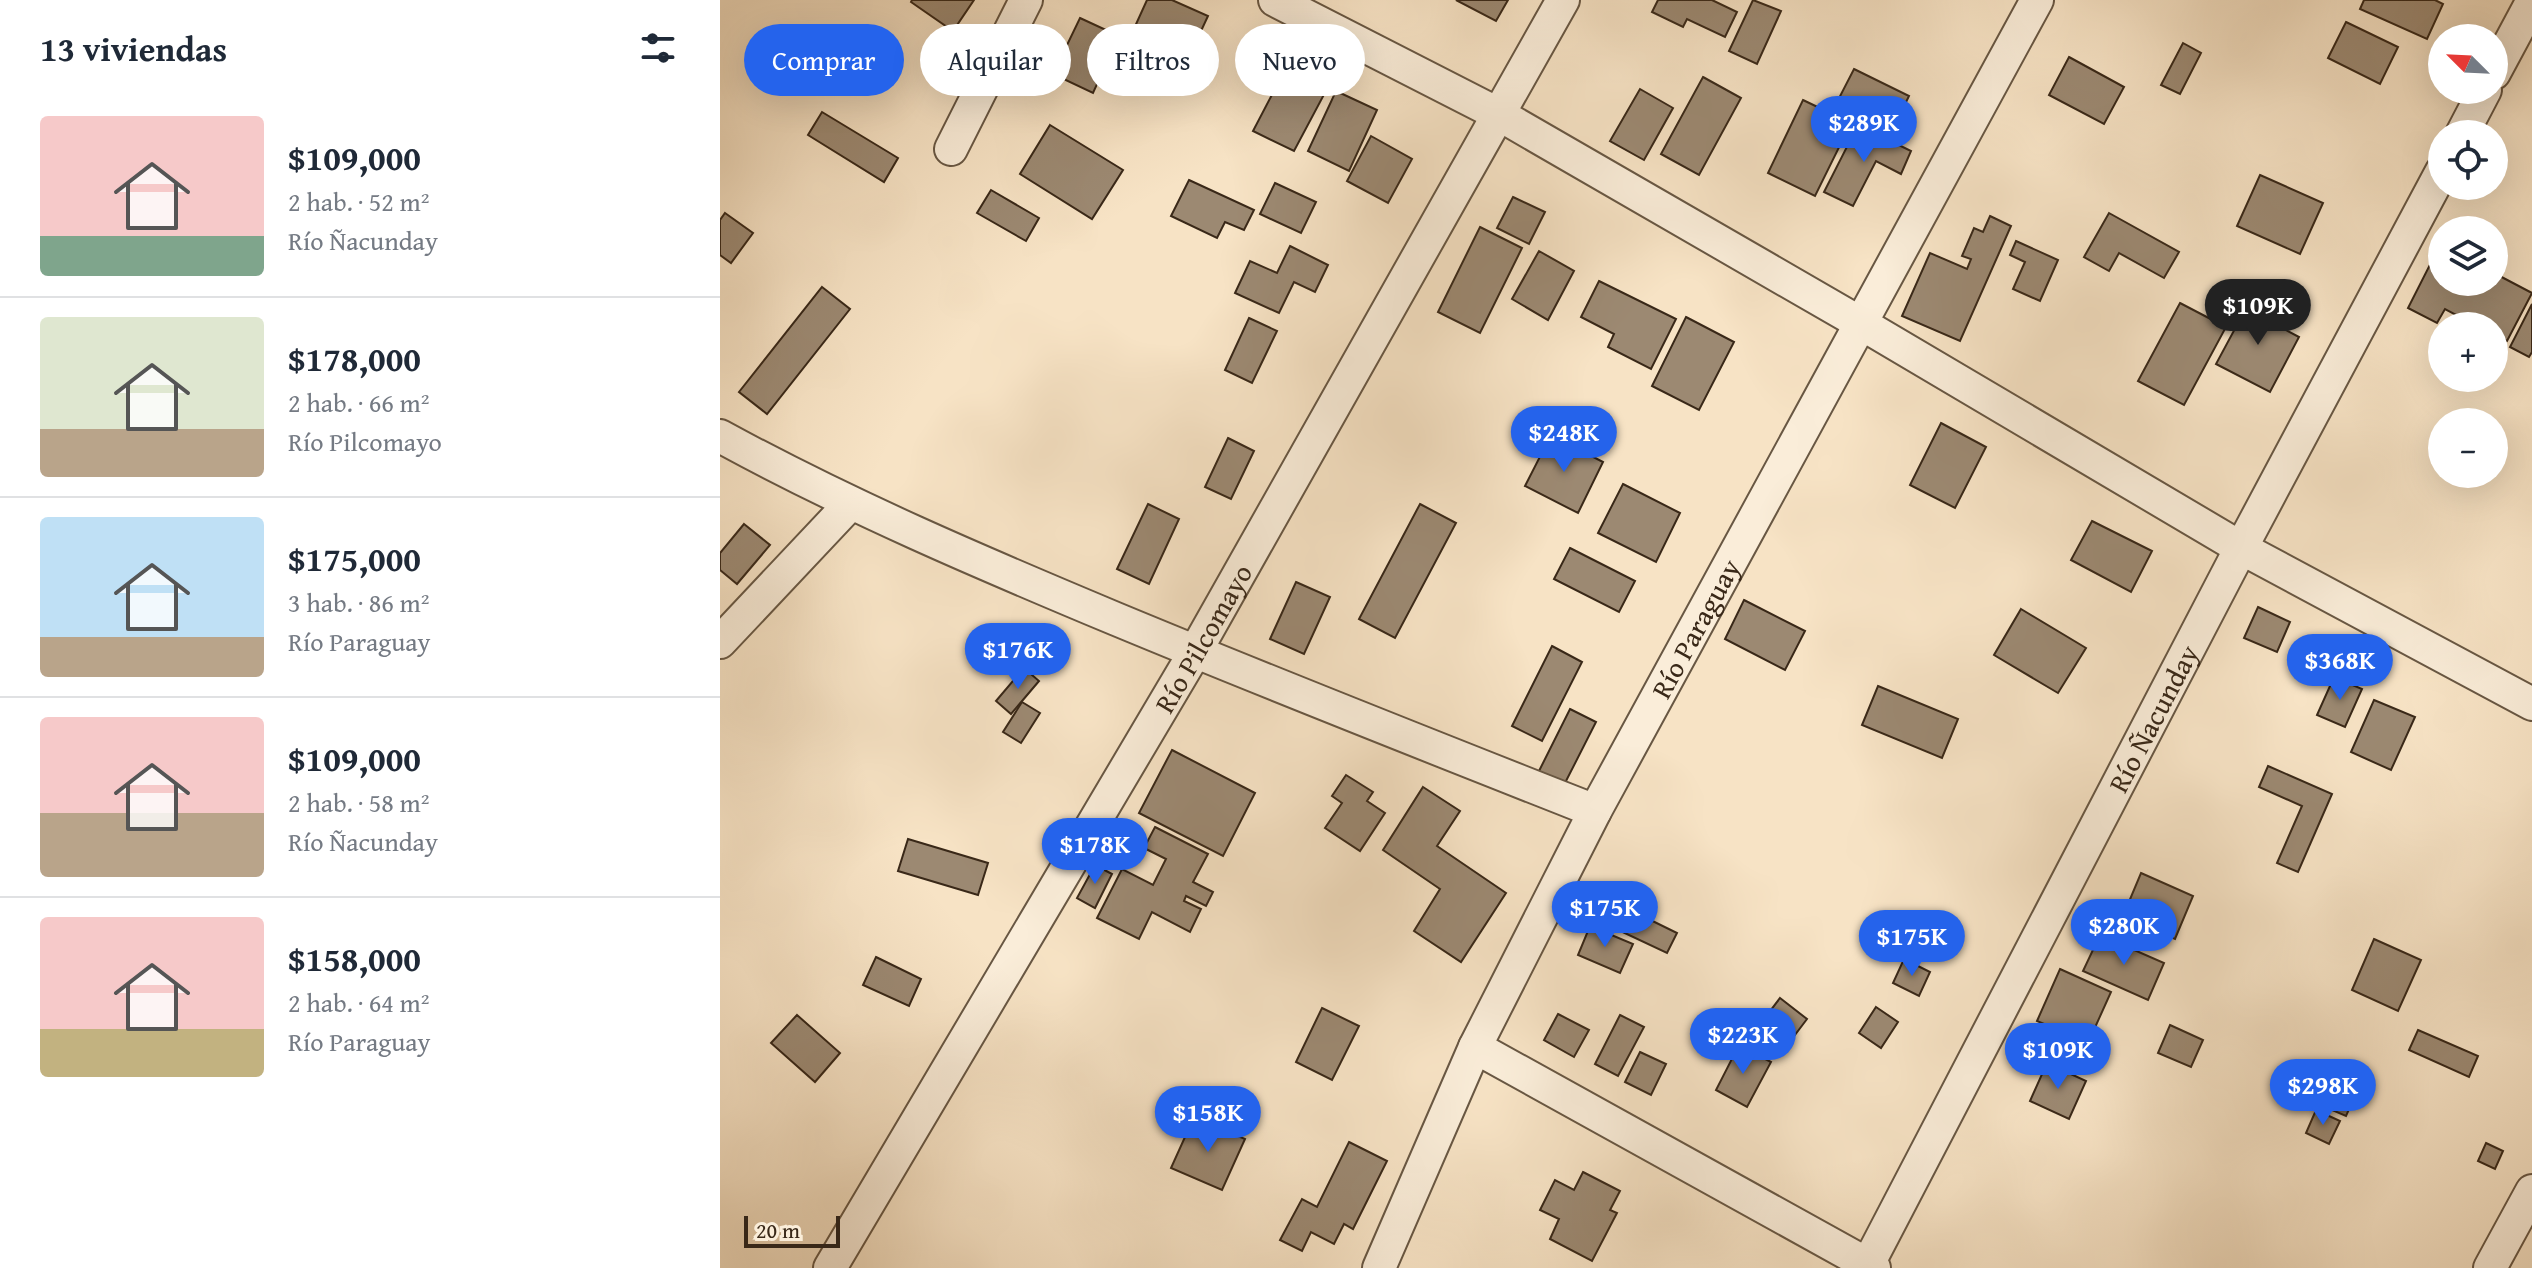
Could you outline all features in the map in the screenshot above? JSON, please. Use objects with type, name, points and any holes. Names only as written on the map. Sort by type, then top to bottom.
[{"type":"street","points":[[951,149],[1026,0]]},
{"type":"street","points":[[1275,0],[1500,115],[2241,548],[2532,704]]},
{"type":"street","name":"Río Pilcomayo","points":[[830,1268],[1195,652],[1563,0]]},
{"type":"street","name":"Río Paraguay","points":[[1379,1268],[1475,1047],[1595,811],[2037,0]]},
{"type":"street","points":[[2508,47],[2532,2]]},
{"type":"street","name":"Río Ñacunday","points":[[1869,1267],[2241,548],[2428,197]]},
{"type":"street","points":[[720,436],[850,504],[1002,571],[1195,652],[1595,811]]},
{"type":"street","points":[[720,642],[850,504]]},
{"type":"street","points":[[1475,1047],[1869,1267]]},
{"type":"street","points":[[2490,1268],[2532,1191]]},
{"type":"building","points":[[974,0],[958,24],[943,24],[911,2]]},
{"type":"building","points":[[1147,0],[1172,0],[1208,16],[1204,24],[1136,24]]},
{"type":"building","points":[[1456,0],[1508,0],[1496,21]]},
{"type":"building","points":[[1658,0],[1712,0],[1737,12],[1725,37],[1687,19],[1683,27],[1652,12]]},
{"type":"building","points":[[1753,0],[1781,11],[1757,64],[1729,51]]},
{"type":"building","points":[[2364,0],[2435,0],[2443,4],[2434,24],[2428,24],[2427,39],[2360,9]]},
{"type":"building","points":[[1080,18],[1093,24],[1087,24],[1087,90],[1071,83],[1071,37]]},
{"type":"building","points":[[2346,22],[2398,47],[2380,84],[2328,58]]},
{"type":"building","points":[[2183,43],[2201,53],[2180,94],[2161,85]]},
{"type":"building","points":[[2069,57],[2124,87],[2104,124],[2049,95]]},
{"type":"building","points":[[1854,69],[1909,96],[1892,131],[1836,104]]},
{"type":"building","points":[[1703,77],[1741,98],[1699,175],[1661,154]]},
{"type":"building","points":[[1640,89],[1673,108],[1644,160],[1610,141]]},
{"type":"building","points":[[1271,96],[1323,96],[1294,151],[1253,131]]},
{"type":"building","points":[[1334,96],[1347,96],[1377,110],[1349,171],[1308,151]]},
{"type":"building","points":[[1803,100],[1851,123],[1815,196],[1768,173]]},
{"type":"building","points":[[822,112],[898,158],[884,182],[808,135]]},
{"type":"building","points":[[1050,125],[1123,170],[1092,219],[1020,174]]},
{"type":"building","points":[[1858,125],[1911,151],[1901,174],[1876,161],[1853,206],[1824,192]]},
{"type":"building","points":[[1371,136],[1412,159],[1388,203],[1347,181]]},
{"type":"building","points":[[2260,175],[2323,203],[2300,254],[2237,226]]},
{"type":"building","points":[[1189,180],[1254,210],[1244,230],[1225,222],[1217,238],[1171,216]]},
{"type":"building","points":[[1275,183],[1316,202],[1301,233],[1260,214]]},
{"type":"building","points":[[991,190],[1039,218],[1026,241],[977,213]]},
{"type":"building","points":[[1513,197],[1545,212],[1529,244],[1497,228]]},
{"type":"building","points":[[725,213],[753,233],[731,263],[720,255],[720,220]]},
{"type":"building","points":[[2109,213],[2179,252],[2164,278],[2119,253],[2109,271],[2084,257]]},
{"type":"building","points":[[1990,216],[2011,226],[1960,341],[1902,316],[1930,253],[1967,269],[1971,259],[1962,256],[1974,228],[1983,232]]},
{"type":"building","points":[[1480,227],[1522,248],[1480,333],[1438,312]]},
{"type":"building","points":[[2016,241],[2058,260],[2040,301],[2013,289],[2025,262],[2010,255]]},
{"type":"building","points":[[1290,246],[1328,265],[1315,292],[1294,282],[1279,313],[1235,293],[1250,261],[1277,273]]},
{"type":"building","points":[[1539,251],[1574,271],[1548,320],[1512,299]]},
{"type":"building","points":[[2428,269],[2428,296],[2508,296],[2508,280],[2532,293],[2508,339],[2508,312],[2451,312],[2445,309],[2443,312],[2428,312],[2428,318],[2408,308]]},
{"type":"building","points":[[1599,281],[1676,319],[1651,369],[1608,347],[1614,334],[1581,317]]},
{"type":"building","points":[[822,287],[850,309],[767,414],[739,392]]},
{"type":"building","points":[[2252,297],[2275,309],[2269,321],[2299,337],[2270,392],[2216,364]]},
{"type":"building","points":[[2180,303],[2226,327],[2184,405],[2138,381]]},
{"type":"building","points":[[2532,304],[2532,352],[2529,357],[2510,347]]},
{"type":"building","points":[[1686,317],[1734,342],[1699,410],[1652,386]]},
{"type":"building","points":[[1249,318],[1277,331],[1252,383],[1225,370]]},
{"type":"building","points":[[1941,423],[1986,447],[1955,508],[1910,485]]},
{"type":"building","points":[[1551,435],[1603,462],[1578,513],[1525,486]]},
{"type":"building","points":[[1228,438],[1254,451],[1231,499],[1205,487]]},
{"type":"building","points":[[1623,484],[1680,513],[1656,562],[1598,533]]},
{"type":"building","points":[[1148,504],[1179,519],[1149,584],[1117,569]]},
{"type":"building","points":[[1420,504],[1456,523],[1395,638],[1359,619]]},
{"type":"building","points":[[2092,521],[2152,551],[2131,592],[2071,560]]},
{"type":"building","points":[[744,524],[770,545],[737,584],[720,570],[720,553]]},
{"type":"building","points":[[1570,548],[1635,581],[1619,612],[1554,579]]},
{"type":"building","points":[[1296,582],[1330,597],[1304,654],[1270,639]]},
{"type":"building","points":[[1744,600],[1805,631],[1785,670],[1725,639]]},
{"type":"building","points":[[2258,607],[2290,622],[2277,652],[2244,638]]},
{"type":"building","points":[[2021,609],[2086,648],[2058,693],[1994,655]]},
{"type":"building","points":[[1552,646],[1582,662],[1542,741],[1512,726]]},
{"type":"building","points":[[1024,668],[1039,681],[1011,714],[996,701]]},
{"type":"building","points":[[2334,677],[2362,689],[2345,727],[2317,715]]},
{"type":"building","points":[[1878,686],[1958,719],[1942,758],[1862,725]]},
{"type":"building","points":[[2374,700],[2415,717],[2391,770],[2351,752]]},
{"type":"building","points":[[1022,702],[1040,713],[1021,743],[1003,732]]},
{"type":"building","points":[[1570,709],[1596,722],[1564,785],[1538,773]]},
{"type":"building","points":[[1172,750],[1255,793],[1223,856],[1139,813]]},
{"type":"building","points":[[2268,766],[2332,794],[2298,872],[2277,863],[2302,806],[2259,787]]},
{"type":"building","points":[[1346,775],[1373,792],[1367,801],[1385,813],[1360,851],[1325,828],[1342,803],[1332,796]]},
{"type":"building","points":[[1423,787],[1460,811],[1437,846],[1506,893],[1461,962],[1414,931],[1440,889],[1383,850]]},
{"type":"building","points":[[1155,827],[1208,854],[1193,882],[1213,892],[1206,906],[1186,896],[1184,901],[1201,909],[1190,932],[1152,912],[1139,939],[1097,918],[1122,869],[1153,885],[1166,859],[1144,848]]},
{"type":"building","points":[[908,839],[988,863],[978,895],[898,871]]},
{"type":"building","points":[[1095,865],[1112,874],[1095,908],[1077,898]]},
{"type":"building","points":[[2141,873],[2193,896],[2175,939],[2123,916]]},
{"type":"building","points":[[1624,907],[1677,933],[1667,953],[1614,928]]},
{"type":"building","points":[[1590,926],[1633,944],[1620,973],[1578,955]]},
{"type":"building","points":[[2100,935],[2164,963],[2148,1000],[2083,971]]},
{"type":"building","points":[[2374,939],[2421,960],[2398,1011],[2352,990]]},
{"type":"building","points":[[876,957],[921,979],[909,1006],[863,985]]},
{"type":"building","points":[[1904,959],[1930,972],[1919,996],[1893,983]]},
{"type":"building","points":[[2060,969],[2111,992],[2088,1043],[2037,1021]]},
{"type":"building","points":[[1780,998],[1807,1019],[1785,1048],[1758,1027]]},
{"type":"building","points":[[1876,1007],[1898,1022],[1881,1048],[1859,1033]]},
{"type":"building","points":[[1322,1008],[1359,1026],[1332,1080],[1296,1062]]},
{"type":"building","points":[[1558,1014],[1589,1030],[1574,1057],[1544,1040]]},
{"type":"building","points":[[797,1015],[840,1053],[815,1082],[771,1043]]},
{"type":"building","points":[[1620,1015],[1644,1027],[1618,1076],[1595,1064]]},
{"type":"building","points":[[2170,1025],[2203,1040],[2191,1067],[2158,1053]]},
{"type":"building","points":[[2418,1030],[2478,1056],[2469,1077],[2409,1050]]},
{"type":"building","points":[[1739,1045],[1771,1062],[1747,1107],[1716,1090]]},
{"type":"building","points":[[1640,1052],[1666,1064],[1651,1095],[1625,1082]]},
{"type":"building","points":[[2047,1063],[2086,1081],[2069,1119],[2030,1101]]},
{"type":"building","points":[[2324,1071],[2359,1087],[2346,1116],[2311,1101]]},
{"type":"building","points":[[2316,1110],[2340,1121],[2329,1144],[2306,1133]]},
{"type":"building","points":[[1194,1117],[1245,1139],[1222,1190],[1171,1168]]},
{"type":"building","points":[[1349,1142],[1387,1161],[1353,1229],[1344,1224],[1334,1244],[1311,1232],[1302,1251],[1280,1240],[1302,1199],[1317,1207]]},
{"type":"building","points":[[2486,1143],[2503,1151],[2495,1169],[2478,1161]]},
{"type":"building","points":[[1583,1172],[1620,1191],[1610,1210],[1617,1213],[1592,1261],[1550,1239],[1559,1219],[1540,1210],[1555,1180],[1574,1190]]}]
